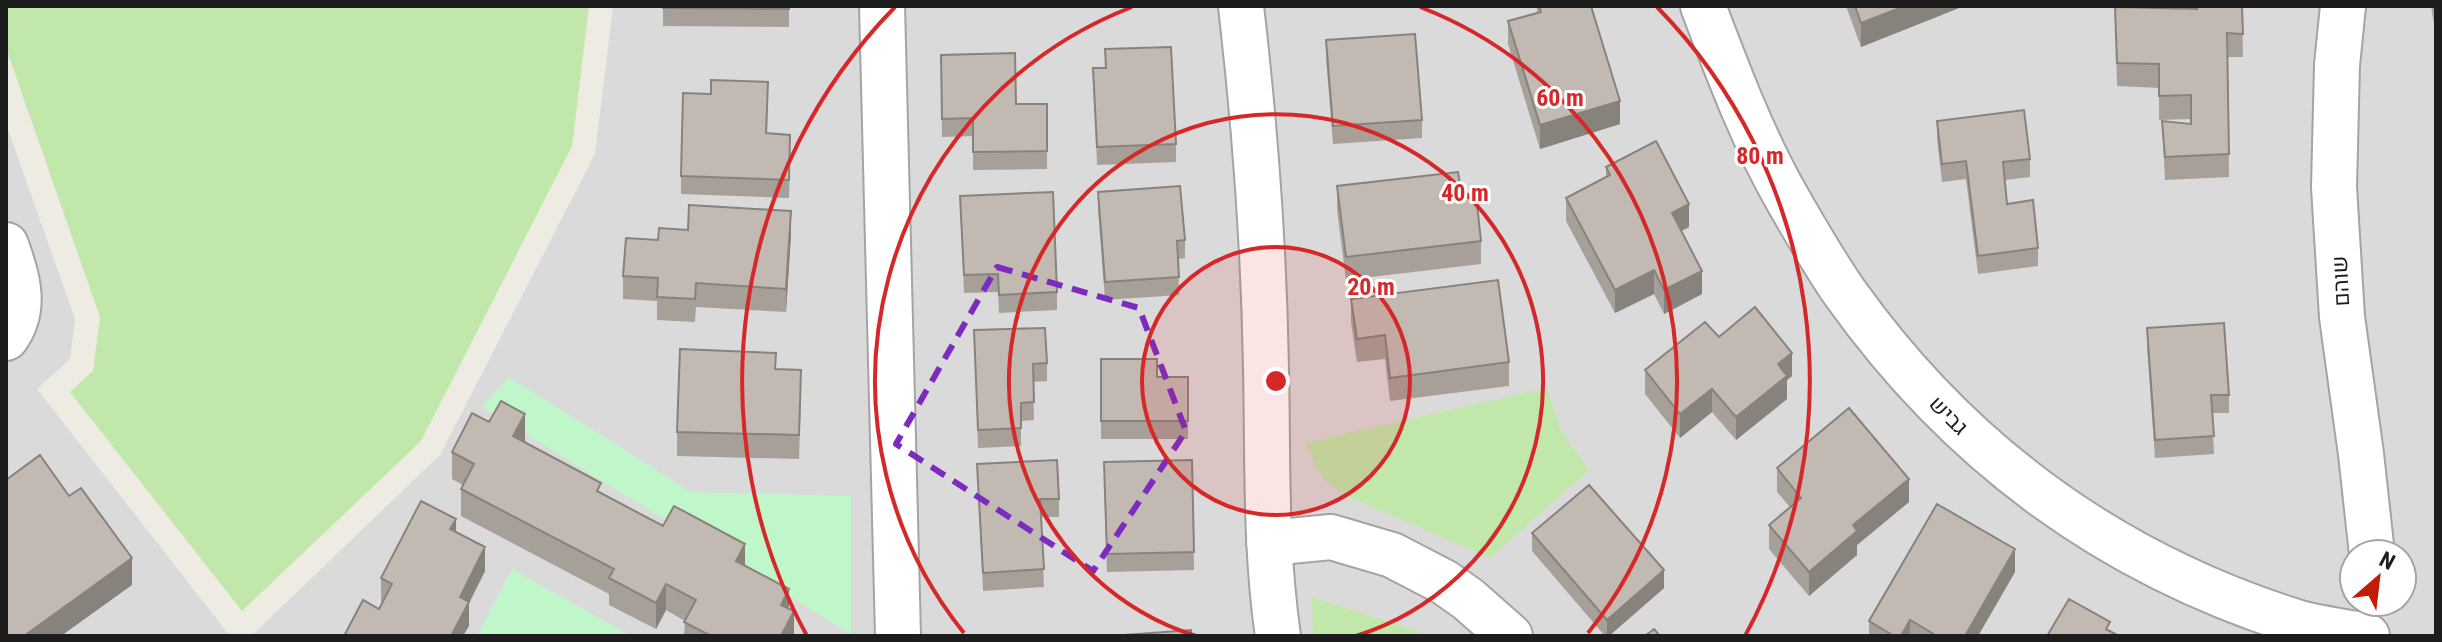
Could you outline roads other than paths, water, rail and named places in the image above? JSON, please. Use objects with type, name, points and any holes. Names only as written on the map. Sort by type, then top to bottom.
[{"type":"street","points":[[882,6],[898,636]]},
{"type":"street","points":[[1241,6],[1255,144],[1262,259],[1269,543],[1278,636]]},
{"type":"street","name":"גביש","points":[[1703,6],[1735,90],[1786,197],[1844,292],[1909,374],[1978,444],[2053,504],[2131,553],[2213,593],[2299,623],[2367,636]]},
{"type":"street","name":"שוהם","points":[[2343,6],[2337,65],[2334,187],[2342,317],[2370,538]]},
{"type":"street","points":[[6,245],[17,278],[20,304],[6,338]]},
{"type":"street","points":[[1269,543],[1331,537],[1392,555],[1444,582],[1510,636]]}]
